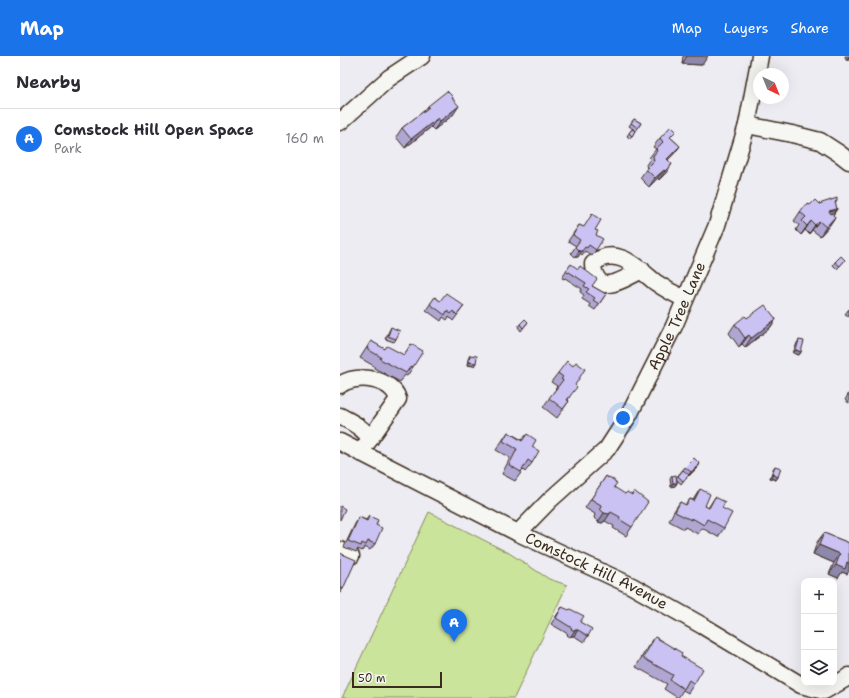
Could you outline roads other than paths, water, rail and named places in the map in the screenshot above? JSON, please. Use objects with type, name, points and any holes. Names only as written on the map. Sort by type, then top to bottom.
[{"type":"street","points":[[340,122],[389,78],[422,56]]},
{"type":"street","name":"Apple Tree Lane","points":[[518,533],[550,500],[607,449],[629,415],[674,326],[717,225],[747,125],[760,56]]},
{"type":"street","points":[[747,125],[820,141],[849,161]]},
{"type":"street","points":[[642,270],[670,293],[685,299]]},
{"type":"street","points":[[340,385],[358,379],[374,379],[388,386],[396,394],[398,399],[360,453]]},
{"type":"street","points":[[340,416],[360,428],[370,439]]},
{"type":"street","name":"Comstock Hill Avenue","points":[[340,442],[518,533],[632,586],[703,626],[801,686],[824,694],[849,676]]},
{"type":"place","name":"Comstock Hill Open Space","points":[[454,642]]}]
